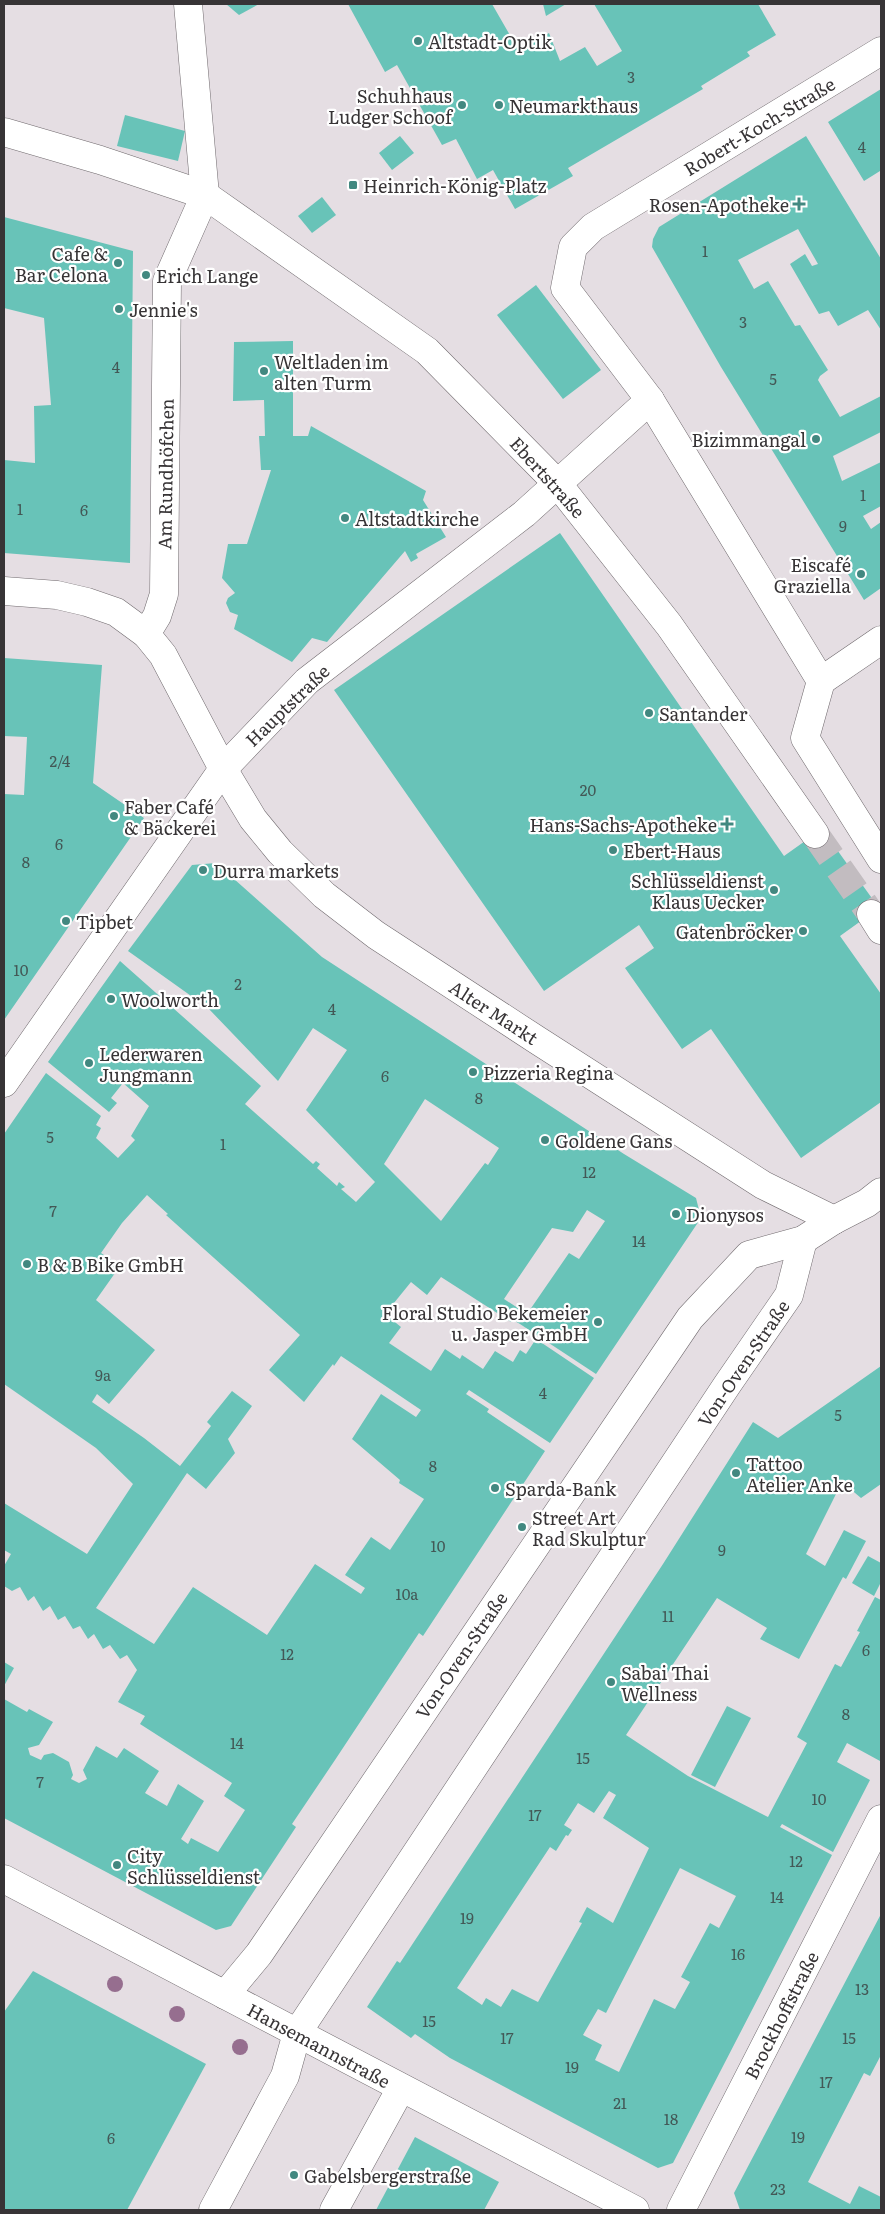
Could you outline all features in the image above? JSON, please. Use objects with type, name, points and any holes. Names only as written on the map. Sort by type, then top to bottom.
[{"type":"street","points":[[188,4],[205,194]]},
{"type":"street","name":"Robert-Koch-Straße","points":[[650,400],[565,288],[572,246],[593,227],[881,51]]},
{"type":"street","name":"Ebertstraße","points":[[4,132],[100,160],[205,194],[427,351],[558,483],[669,625],[815,834]]},
{"type":"street","name":"Am Rundhöfchen","points":[[146,634],[157,616],[164,594],[167,281],[205,194]]},
{"type":"street","points":[[650,400],[821,681]]},
{"type":"street","name":"Hauptstraße","points":[[4,1083],[223,769],[307,681],[524,514],[650,400]]},
{"type":"street","name":"Alter Markt","points":[[4,591],[57,595],[87,602],[116,612],[146,634],[163,655],[223,769],[253,819],[280,852],[324,895],[376,934],[536,1040],[763,1185],[834,1220]]},
{"type":"street","points":[[881,640],[821,681],[804,738],[881,859]]},
{"type":"street","points":[[804,1240],[834,1220],[867,1203],[881,1192]]},
{"type":"street","name":"Von-Oven-Straße","points":[[226,1996],[264,1946],[690,1318],[750,1256],[804,1240]]},
{"type":"street","name":"Von-Oven-Straße","points":[[298,2033],[727,1385],[789,1295],[804,1240]]},
{"type":"street","name":"Brockhoffstraße","points":[[681,2210],[881,1819]]},
{"type":"street","name":"Hansemannstraße","points":[[4,1879],[635,2210]]},
{"type":"street","points":[[213,2210],[285,2076],[298,2033]]},
{"type":"street","points":[[334,2210],[401,2088]]},
{"type":"building","points":[[226,4],[259,4],[239,15]]},
{"type":"building","name":"Neumarkthaus","points":[[348,4],[492,4],[519,51],[549,33],[560,61],[585,47],[597,66],[622,51],[594,4],[758,4],[776,35],[747,52],[750,56],[701,86],[703,89],[568,168],[573,176],[515,209],[493,170],[477,179],[456,139],[442,145],[397,65],[385,72]]},
{"type":"building","points":[[543,4],[566,4],[546,16]]},
{"type":"building","points":[[881,89],[881,173],[880,171],[864,181],[828,122]]},
{"type":"building","points":[[125,115],[185,131],[178,161],[117,146]]},
{"type":"building","points":[[400,136],[414,153],[392,170],[379,153]]},
{"type":"building","points":[[806,136],[881,259],[881,330],[868,310],[838,326],[829,311],[819,314],[790,264],[805,254],[812,266],[818,264],[798,229],[738,260],[754,289],[768,281],[795,326],[800,325],[828,370],[818,380],[840,417],[881,396],[881,432],[833,456],[842,481],[881,462],[881,506],[863,516],[871,529],[881,522],[881,588],[864,600],[721,367],[652,247],[653,239],[659,227]]},
{"type":"building","points":[[322,197],[336,215],[312,233],[298,216]]},
{"type":"building","points":[[4,217],[133,251],[130,563],[4,553],[4,460],[35,463],[34,406],[51,405],[44,318],[4,308]]},
{"type":"building","points":[[536,285],[601,370],[563,399],[497,315]]},
{"type":"building","name":"Altstadtkirche","points":[[293,341],[293,436],[308,436],[311,426],[426,491],[423,500],[446,537],[416,554],[418,558],[411,562],[405,551],[327,642],[312,638],[292,662],[234,629],[238,615],[230,612],[226,603],[228,598],[235,593],[222,578],[228,544],[247,544],[271,470],[261,470],[259,436],[265,436],[264,400],[233,401],[234,342]]},
{"type":"building","name":"Ebert-Haus","points":[[560,533],[784,856],[822,829],[879,908],[840,936],[881,994],[881,1102],[801,1158],[711,1029],[682,1049],[625,968],[654,948],[639,925],[544,991],[334,690]]},
{"type":"building","points":[[4,658],[102,665],[93,783],[144,818],[4,1020],[4,794],[24,795],[27,737],[4,736]]},
{"type":"building","points":[[216,863],[322,957],[624,1154],[696,1198],[701,1218],[596,1374],[520,1324],[513,1320],[511,1322],[441,1277],[427,1295],[411,1282],[385,1314],[401,1327],[389,1343],[431,1371],[445,1349],[460,1359],[462,1355],[483,1369],[495,1351],[513,1362],[520,1350],[526,1354],[536,1339],[594,1378],[550,1443],[469,1390],[466,1394],[489,1409],[487,1412],[545,1451],[423,1636],[419,1633],[292,1824],[296,1827],[231,1926],[216,1930],[4,1818],[4,1699],[27,1712],[29,1709],[53,1722],[39,1745],[28,1748],[30,1755],[41,1760],[44,1755],[53,1753],[69,1762],[73,1775],[71,1779],[79,1783],[87,1779],[83,1770],[96,1746],[117,1758],[124,1748],[159,1771],[145,1793],[167,1806],[178,1784],[204,1801],[181,1839],[188,1844],[191,1838],[218,1852],[245,1810],[224,1796],[232,1783],[140,1724],[145,1716],[118,1702],[137,1670],[127,1655],[120,1659],[110,1645],[103,1649],[94,1634],[88,1639],[80,1626],[73,1629],[65,1616],[58,1620],[50,1606],[43,1611],[34,1596],[28,1601],[20,1587],[12,1591],[4,1586],[4,1566],[11,1554],[4,1550],[4,1503],[87,1554],[133,1484],[96,1448],[4,1384],[4,1134],[46,1073],[101,1116],[96,1125],[101,1128],[96,1138],[118,1158],[135,1140],[131,1136],[149,1106],[123,1083],[111,1098],[117,1103],[109,1112],[48,1062],[120,961],[261,1086],[245,1104],[313,1164],[316,1161],[320,1164],[317,1168],[337,1186],[339,1182],[345,1187],[341,1189],[356,1202],[375,1182],[306,1110],[347,1050],[313,1028],[278,1081],[208,1008],[128,951],[192,865]],"holes":[[[425,1099],[499,1148],[488,1165],[485,1163],[441,1221],[384,1164]],[[147,1195],[168,1214],[166,1215],[300,1335],[269,1370],[304,1402],[341,1356],[421,1410],[416,1417],[381,1394],[352,1439],[400,1480],[399,1483],[424,1499],[390,1550],[371,1537],[345,1575],[365,1588],[361,1594],[315,1564],[267,1635],[193,1587],[154,1644],[96,1608],[187,1473],[206,1489],[235,1453],[228,1439],[252,1406],[232,1391],[207,1422],[211,1426],[180,1466],[92,1402],[97,1394],[109,1404],[155,1350],[96,1300],[120,1266],[101,1253],[122,1223]],[[587,1210],[605,1221],[579,1259],[569,1253],[527,1314],[504,1299],[552,1228],[573,1232]]]},
{"type":"building","points":[[881,1366],[881,1484],[861,1498],[842,1482],[806,1554],[825,1566],[844,1530],[866,1541],[846,1579],[843,1577],[799,1659],[760,1639],[767,1628],[717,1598],[626,1735],[688,1776],[768,1817],[807,1743],[797,1737],[835,1664],[841,1667],[860,1632],[857,1631],[875,1597],[881,1600],[881,1759],[880,1761],[847,1743],[837,1762],[870,1780],[833,1852],[782,1824],[780,1827],[832,1855],[673,2163],[658,2168],[450,2058],[415,2034],[411,2038],[367,2007],[397,1961],[400,1963],[663,1564],[753,1422],[778,1438]],"holes":[[[609,1791],[616,1795],[603,1818],[649,1848],[613,1923],[587,1907],[579,1922],[582,1923],[538,2002],[512,1989],[501,2007],[486,1998],[482,2005],[457,1988],[550,1847],[556,1851],[566,1835],[568,1836],[572,1830],[564,1825],[578,1803],[594,1813]],[[680,1868],[736,1896],[719,1928],[710,1923],[681,1977],[690,1982],[675,2009],[654,1999],[619,2072],[595,2060],[602,2045],[583,2035],[598,2009],[606,2013]]]},
{"type":"building","points":[[868,1556],[881,1563],[881,1582],[874,1596],[852,1583]]},
{"type":"building","points":[[4,1662],[14,1668],[4,1686]]},
{"type":"building","points":[[727,1706],[751,1718],[715,1787],[691,1775]]},
{"type":"building","points":[[881,1914],[881,2055],[870,2076],[864,2073],[808,2182],[850,2204],[859,2186],[881,2197],[881,2210],[740,2210],[734,2193]]},
{"type":"building","points":[[33,1971],[206,2064],[127,2210],[4,2210],[4,2012]]},
{"type":"building","points":[[415,2137],[499,2182],[484,2210],[376,2210]]},
{"type":"tunnel","points":[[815,834],[871,914]]},
{"type":"place","name":"Altstadt-Optik","points":[[418,41]]},
{"type":"place","name":"Schuhhaus Ludger Schoof","points":[[462,105]]},
{"type":"place","name":"Neumarkthaus","points":[[499,105]]},
{"type":"place","name":"Heinrich-König-Platz","points":[[353,185]]},
{"type":"place","name":"Rosen-Apotheke","points":[[799,204]]},
{"type":"place","name":"Cafe & Bar Celona","points":[[118,263]]},
{"type":"place","name":"Erich Lange","points":[[146,275]]},
{"type":"place","name":"Jennie's","points":[[119,309]]},
{"type":"place","name":"Weltladen im alten Turm","points":[[264,371]]},
{"type":"place","name":"Bizimmangal","points":[[816,439]]},
{"type":"place","name":"Altstadtkirche","points":[[345,518]]},
{"type":"place","name":"Eiscafé Graziella","points":[[861,574]]},
{"type":"place","name":"Santander","points":[[649,713]]},
{"type":"place","name":"Faber Café & Bäckerei","points":[[114,816]]},
{"type":"place","name":"Hans-Sachs-Apotheke","points":[[727,824]]},
{"type":"place","name":"Ebert-Haus","points":[[613,850]]},
{"type":"place","name":"Durra markets","points":[[203,870]]},
{"type":"place","name":"Schlüsseldienst Klaus Uecker","points":[[774,890]]},
{"type":"place","name":"Tipbet","points":[[66,921]]},
{"type":"place","name":"Gatenbröcker","points":[[803,931]]},
{"type":"place","name":"Woolworth","points":[[111,999]]},
{"type":"place","name":"Lederwaren Jungmann","points":[[89,1063]]},
{"type":"place","name":"Pizzeria Regina","points":[[473,1072]]},
{"type":"place","name":"Goldene Gans","points":[[545,1140]]},
{"type":"place","name":"Dionysos","points":[[676,1214]]},
{"type":"place","name":"B & B Bike GmbH","points":[[27,1264]]},
{"type":"place","name":"Floral Studio Bekemeier u. Jasper GmbH","points":[[598,1322]]},
{"type":"place","name":"Tattoo Atelier Anke","points":[[736,1473]]},
{"type":"place","name":"Sparda-Bank","points":[[495,1488]]},
{"type":"place","name":"Street Art Rad Skulptur","points":[[522,1527]]},
{"type":"place","name":"Sabai Thai Wellness","points":[[611,1682]]},
{"type":"place","name":"City Schlüsseldienst","points":[[117,1865]]},
{"type":"place","name":"Gabelsbergerstraße","points":[[294,2175]]}]
